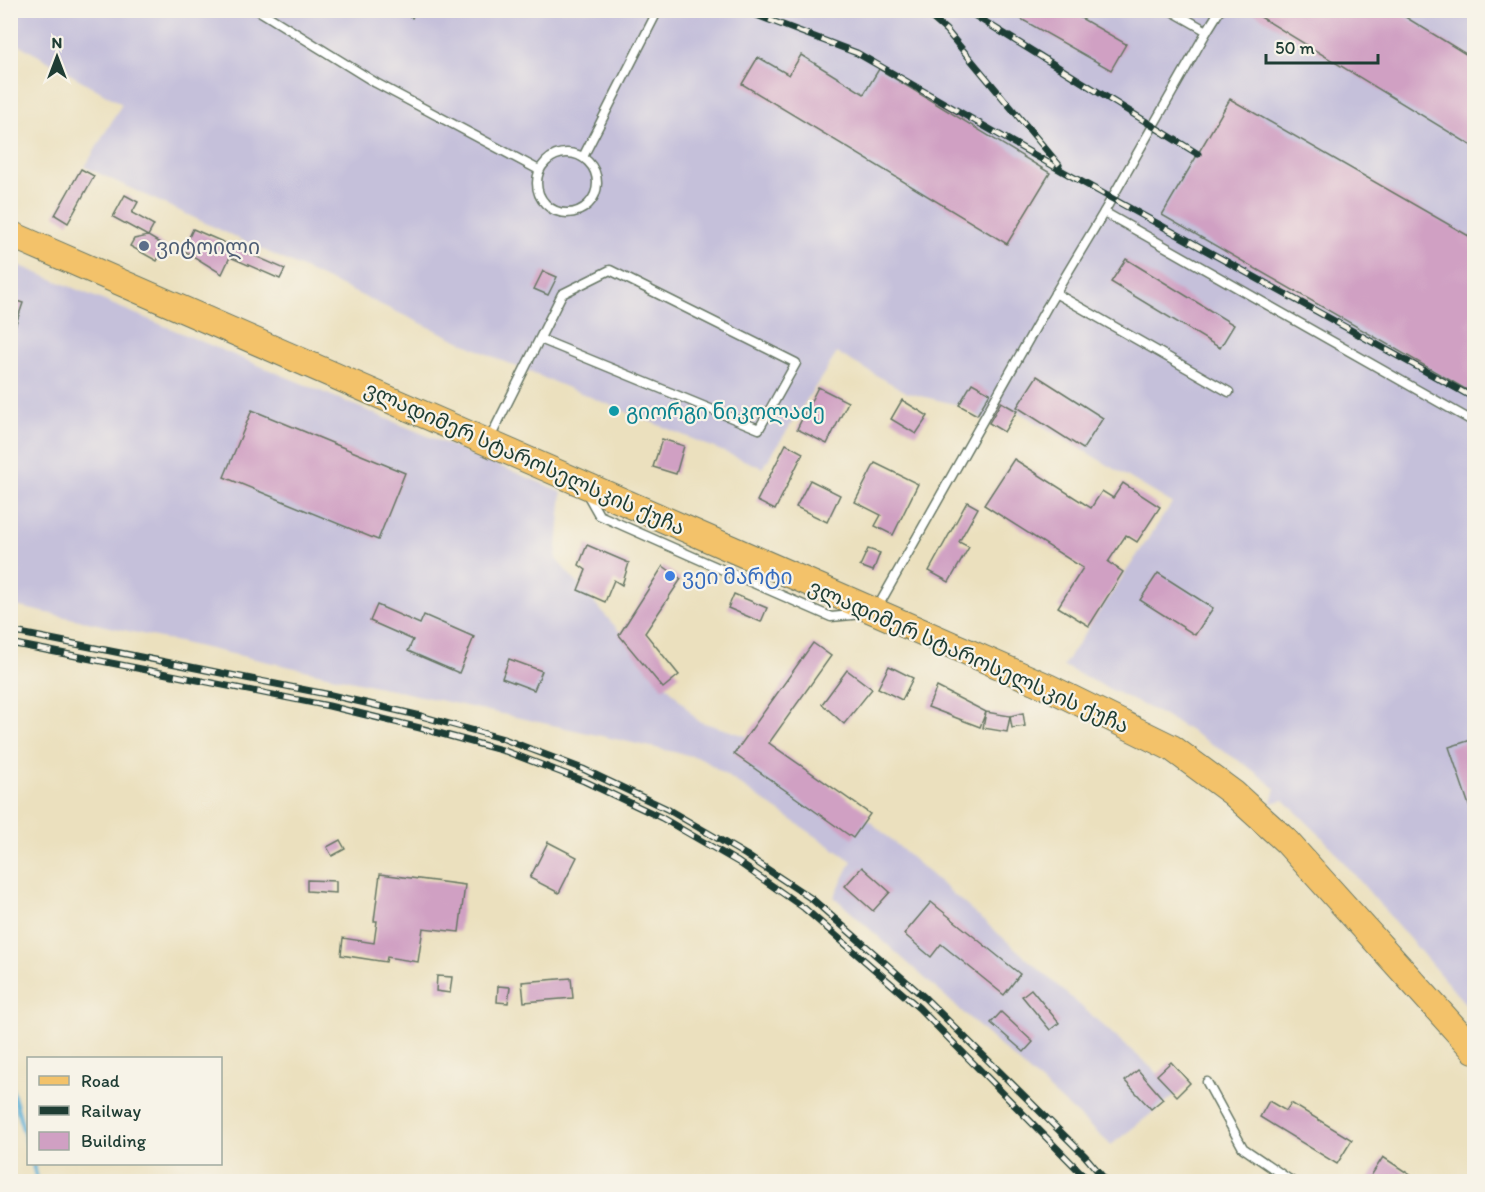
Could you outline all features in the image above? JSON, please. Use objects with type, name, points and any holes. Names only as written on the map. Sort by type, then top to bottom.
[{"type":"main road","name":"ვლადიმერ სტაროსელსკის ქუჩა","points":[[10,234],[580,482],[691,541],[875,613],[1048,687],[1172,748],[1233,793],[1286,841],[1474,1050]]},
{"type":"lane","points":[[258,10],[376,83],[539,170]]},
{"type":"lane","points":[[583,157],[658,10]]},
{"type":"lane","points":[[1170,10],[1207,31]]},
{"type":"lane","points":[[580,482],[599,515],[831,617],[875,613],[1055,293],[1220,10]]},
{"type":"lane","points":[[559,153],[575,153],[583,157],[597,176],[597,188],[593,200],[575,213],[565,214],[555,211],[541,199],[537,189],[536,179],[539,170],[545,162],[559,153]]},
{"type":"lane","points":[[1104,212],[1474,422]]},
{"type":"lane","points":[[488,442],[562,294],[610,270],[796,363],[759,429],[540,339]]},
{"type":"lane","points":[[1055,293],[1229,392]]},
{"type":"lane","points":[[665,544],[691,541],[705,562]]},
{"type":"lane","points":[[1207,1082],[1243,1148],[1293,1182]]},
{"type":"shaded area","points":[[11,10],[1474,11],[1474,1014],[1322,837],[1284,800],[1271,803],[1275,788],[1246,765],[1171,719],[1063,666],[1172,503],[1017,411],[1004,432],[959,405],[908,393],[837,353],[763,468],[498,359],[85,167],[122,104],[11,40]]},
{"type":"shaded area","points":[[11,262],[562,492],[556,559],[698,721],[769,743],[872,823],[1179,1092],[1111,1145],[834,897],[852,861],[701,758],[11,605]]},
{"type":"building","points":[[400,10],[416,10],[412,18]]},
{"type":"building","points":[[1025,10],[1067,10],[1126,44],[1111,70],[1021,19]]},
{"type":"building","points":[[1256,10],[1394,10],[1474,59],[1474,142],[1472,146],[1254,13]]},
{"type":"building","points":[[801,55],[864,94],[879,69],[1050,173],[1007,244],[742,84],[758,57],[789,75]]},
{"type":"building","points":[[1230,99],[1474,239],[1474,394],[1162,215]]},
{"type":"building","points":[[81,169],[94,176],[68,223],[55,215]]},
{"type":"building","points":[[125,195],[138,202],[132,213],[154,225],[148,236],[113,217]]},
{"type":"building","points":[[193,229],[285,269],[280,279],[230,257],[222,274],[183,250]]},
{"type":"building","points":[[148,236],[165,246],[157,261],[130,246],[134,239]]},
{"type":"building","points":[[1126,259],[1234,325],[1220,348],[1111,282]]},
{"type":"building","points":[[543,271],[557,277],[548,295],[534,289]]},
{"type":"building","points":[[10,299],[23,303],[11,338],[10,338]]},
{"type":"building","points":[[1037,376],[1103,418],[1083,449],[1017,407]]},
{"type":"building","points":[[972,383],[990,393],[977,415],[959,405]]},
{"type":"building","points":[[818,387],[848,402],[827,444],[797,429]]},
{"type":"building","points":[[902,400],[928,416],[916,434],[891,419]]},
{"type":"building","points":[[1001,402],[1017,411],[1004,432],[989,423]]},
{"type":"building","points":[[252,410],[405,473],[378,540],[224,477]]},
{"type":"building","points":[[662,439],[684,446],[676,474],[653,467]]},
{"type":"building","points":[[786,444],[803,453],[775,510],[757,501]]},
{"type":"building","points":[[1014,459],[1091,508],[1102,491],[1113,498],[1123,483],[1160,507],[1137,542],[1126,535],[1108,562],[1123,572],[1089,626],[1058,607],[1083,568],[984,505]]},
{"type":"building","points":[[875,463],[918,484],[893,535],[875,526],[881,515],[855,502]]},
{"type":"building","points":[[810,480],[840,495],[827,522],[796,507]]},
{"type":"building","points":[[967,502],[978,508],[959,542],[969,547],[949,582],[929,571]]},
{"type":"building","points":[[587,545],[629,563],[622,585],[614,580],[605,602],[578,590],[586,570],[579,565]]},
{"type":"building","points":[[868,549],[880,553],[873,571],[860,566]]},
{"type":"building","points":[[663,566],[681,579],[645,633],[679,675],[663,688],[619,635]]},
{"type":"building","points":[[1158,573],[1213,608],[1195,635],[1140,600]]},
{"type":"building","points":[[734,594],[767,608],[761,622],[728,608]]},
{"type":"building","points":[[377,605],[420,624],[424,615],[474,637],[459,673],[408,651],[413,640],[370,621]]},
{"type":"building","points":[[813,643],[831,656],[769,743],[870,814],[853,838],[734,754]]},
{"type":"building","points":[[509,659],[542,671],[534,690],[502,678]]},
{"type":"building","points":[[889,666],[913,678],[902,700],[878,688]]},
{"type":"building","points":[[847,670],[872,689],[844,724],[822,704]]},
{"type":"building","points":[[937,687],[986,712],[980,727],[928,707]]},
{"type":"building","points":[[986,712],[1010,716],[1007,732],[983,728]]},
{"type":"building","points":[[1023,713],[1025,726],[1012,728],[1010,716]]},
{"type":"building","points":[[1474,739],[1474,820],[1449,747]]},
{"type":"building","points":[[340,840],[345,849],[332,856],[327,847]]},
{"type":"building","points":[[548,842],[577,857],[559,893],[530,878]]},
{"type":"building","points":[[862,867],[890,892],[873,911],[845,886]]},
{"type":"building","points":[[380,874],[465,885],[459,932],[423,928],[418,962],[387,957],[386,962],[341,955],[343,938],[374,943],[377,921],[374,921]]},
{"type":"building","points":[[307,880],[336,881],[336,893],[307,891]]},
{"type":"building","points":[[931,902],[1020,974],[1004,995],[941,944],[931,957],[904,934]]},
{"type":"building","points":[[437,976],[452,977],[450,993],[436,991]]},
{"type":"building","points":[[571,978],[573,998],[524,1002],[522,982]]},
{"type":"building","points":[[498,986],[510,987],[508,1003],[497,1002]]},
{"type":"building","points":[[1031,989],[1059,1023],[1050,1030],[1022,996]]},
{"type":"building","points":[[1001,1012],[1033,1042],[1024,1052],[991,1023]]},
{"type":"building","points":[[1171,1062],[1190,1083],[1177,1096],[1157,1075]]},
{"type":"building","points":[[1138,1070],[1163,1099],[1151,1109],[1125,1081]]},
{"type":"building","points":[[1269,1101],[1286,1111],[1291,1103],[1352,1140],[1337,1164],[1260,1117]]},
{"type":"building","points":[[1383,1157],[1421,1182],[1367,1182]]},
{"type":"waterway","points":[[10,1083],[27,1142]]},
{"type":"waterway","points":[[33,1165],[38,1182]]},
{"type":"railway","points":[[743,10],[857,53],[1064,172],[1474,398]]},
{"type":"railway","points":[[923,10],[946,30],[1059,165]]},
{"type":"railway","points":[[966,10],[1198,154]]},
{"type":"railway","points":[[1470,10],[1474,13]]},
{"type":"railway","points":[[10,631],[331,695],[421,716],[504,739],[583,769],[667,809],[746,855],[812,899],[925,998],[1085,1156],[1107,1182]]},
{"type":"railway","points":[[10,643],[329,706],[420,728],[505,751],[584,781],[662,818],[738,862],[804,908],[919,1008],[1090,1182]]},
{"type":"place","name":"ვიტოილი","points":[[144,246]]},
{"type":"place","name":"გიორგი ნიკოლაძე","points":[[614,411]]},
{"type":"place","name":"ვეი მარტი","points":[[670,576]]}]
